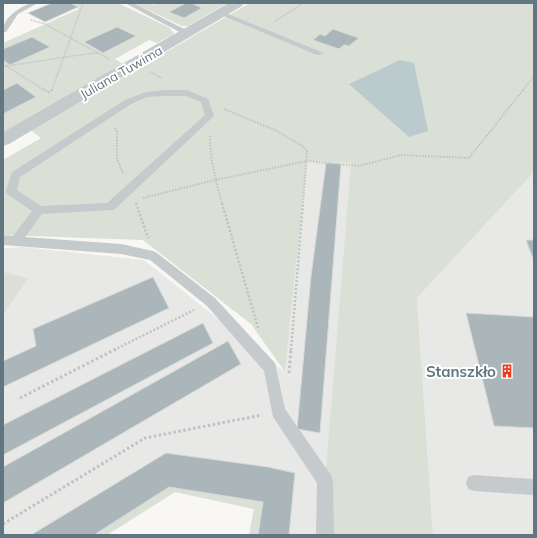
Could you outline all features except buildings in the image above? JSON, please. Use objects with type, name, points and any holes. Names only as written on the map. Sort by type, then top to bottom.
[{"type":"street","name":"Juliana Tuwima","points":[[3,140],[238,3]]},
{"type":"lane","points":[[3,30],[15,14],[35,3]]},
{"type":"lane","points":[[128,3],[188,32]]},
{"type":"lane","points":[[221,13],[320,53]]},
{"type":"lane","points":[[166,92],[187,94],[205,101],[210,116],[110,206],[39,210],[11,191],[16,175],[128,102],[146,95],[166,92]]},
{"type":"lane","points":[[16,241],[39,210]]},
{"type":"lane","points":[[3,240],[121,249],[153,256],[211,302],[270,368],[277,405],[325,481],[325,535]]},
{"type":"lane","points":[[474,483],[534,487]]},
{"type":"path","points":[[50,92],[71,39],[83,3]]},
{"type":"path","points":[[261,29],[304,3]]},
{"type":"path","points":[[15,14],[45,24],[127,68]]},
{"type":"path","points":[[8,66],[64,56],[98,53]]},
{"type":"path","points":[[3,65],[8,66],[56,96]]},
{"type":"path","points":[[135,201],[214,180],[307,161],[359,166],[402,155],[469,158],[534,76]]},
{"type":"path","points":[[3,524],[145,438],[277,405],[290,371],[307,151],[304,147],[275,130],[205,101]]},
{"type":"path","points":[[210,116],[210,147],[213,160],[214,180],[259,331]]},
{"type":"path","points":[[102,119],[113,124],[117,132],[117,159],[135,201],[153,256]]},
{"type":"path","points":[[20,398],[211,302]]},
{"type":"shaded area","points":[[68,3],[118,3],[170,28],[174,34],[157,43],[149,40],[115,59],[123,64],[3,132],[3,43],[79,9]]},
{"type":"shaded area","points":[[133,3],[150,3],[154,5],[158,3],[228,3],[188,26],[182,26]]},
{"type":"shaded area","points":[[250,3],[534,3],[534,172],[417,298],[433,535],[328,535],[325,481],[351,163],[307,161],[285,372],[251,324],[143,240],[3,235],[3,160],[41,138],[29,129],[80,102]]},
{"type":"shaded area","points":[[400,60],[414,63],[428,131],[409,137],[349,84]]},
{"type":"shaded area","points":[[307,161],[351,163],[333,535],[249,535],[254,509],[175,492],[107,535],[3,535],[3,248],[23,247],[144,260],[285,372]]},
{"type":"shaded area","points":[[534,172],[534,535],[433,535],[417,298]]},
{"type":"shaded area","points":[[3,272],[28,278],[3,315]]},
{"type":"shaded area","points":[[169,487],[263,502],[258,535],[249,535],[254,509],[175,492],[107,535],[93,535]]},
{"type":"place","name":"Stanszkło","points":[[507,371]]}]
